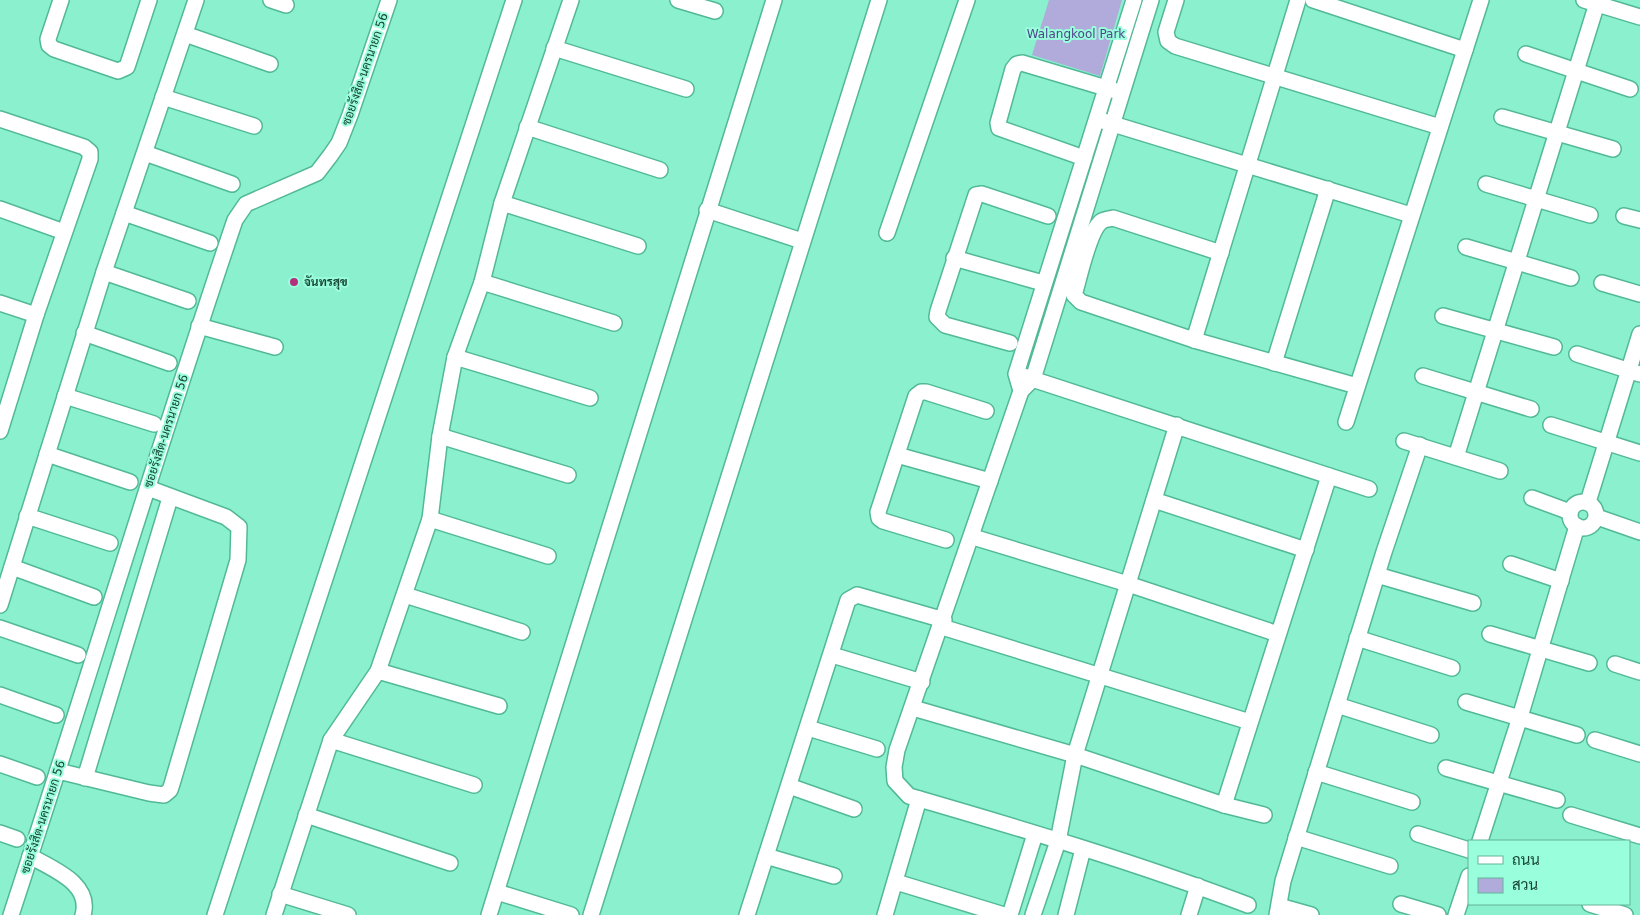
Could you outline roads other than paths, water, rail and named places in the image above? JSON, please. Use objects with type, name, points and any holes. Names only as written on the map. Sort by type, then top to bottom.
[{"type":"street","points":[[61,0],[48,39],[49,44],[54,49],[118,72],[126,67],[149,0]]},
{"type":"street","points":[[0,605],[104,272],[196,0]]},
{"type":"street","name":"ซอยรังสิต-นครนายก 56","points":[[10,915],[58,771],[107,610],[235,220],[246,204],[316,173],[339,143],[389,0]]},
{"type":"street","points":[[216,915],[514,0]]},
{"type":"street","points":[[274,915],[331,740],[378,671],[430,519],[440,436],[455,357],[482,282],[502,203],[571,0]]},
{"type":"street","points":[[678,0],[714,11]]},
{"type":"street","points":[[490,915],[707,210],[774,0]]},
{"type":"street","points":[[591,915],[879,0]]},
{"type":"street","points":[[887,233],[967,0]]},
{"type":"street","points":[[1021,390],[1016,374],[1043,283],[1134,0]]},
{"type":"street","points":[[1151,0],[1033,379],[1021,390],[973,537],[913,708],[894,767],[895,781],[909,796],[1058,840],[1198,886],[1248,905]]},
{"type":"street","points":[[1176,0],[1166,32],[1168,41],[1175,46],[1440,127]]},
{"type":"street","points":[[1194,340],[1298,0]]},
{"type":"street","points":[[1313,0],[1465,50]]},
{"type":"street","points":[[1346,422],[1481,0]]},
{"type":"street","points":[[1456,457],[1575,70],[1593,1],[1640,17]]},
{"type":"street","points":[[185,34],[270,64]]},
{"type":"street","points":[[554,48],[686,89]]},
{"type":"street","points":[[1526,54],[1630,89]]},
{"type":"street","points":[[1084,158],[999,128],[998,123],[1013,69],[1016,64],[1022,63],[1122,93]]},
{"type":"street","points":[[164,97],[254,126]]},
{"type":"street","points":[[1502,117],[1613,149]]},
{"type":"street","points":[[0,119],[84,147],[90,152],[90,159],[36,315],[6,392],[0,431]]},
{"type":"street","points":[[1097,119],[1411,215]]},
{"type":"street","points":[[527,127],[660,170]]},
{"type":"street","points":[[145,153],[232,184]]},
{"type":"street","points":[[1486,184],[1590,215]]},
{"type":"street","points":[[1274,363],[1328,190]]},
{"type":"street","points":[[1010,343],[945,326],[940,322],[938,311],[976,195],[982,194],[1048,216]]},
{"type":"street","points":[[502,203],[638,246]]},
{"type":"street","points":[[0,209],[64,232]]},
{"type":"street","points":[[707,210],[802,241]]},
{"type":"street","points":[[124,213],[210,243]]},
{"type":"street","points":[[1624,216],[1640,220]]},
{"type":"street","points":[[1221,253],[1113,218],[1103,220],[1097,225],[1091,240],[1074,295],[1077,300],[1194,340],[1357,386]]},
{"type":"street","points":[[1466,247],[1571,278]]},
{"type":"street","points":[[954,258],[1043,283]]},
{"type":"street","points":[[104,272],[188,301]]},
{"type":"street","points":[[482,282],[614,322]]},
{"type":"street","points":[[1602,282],[1640,294]]},
{"type":"street","points":[[0,303],[36,315]]},
{"type":"street","points":[[1443,316],[1554,347]]},
{"type":"street","points":[[199,326],[275,347]]},
{"type":"street","points":[[84,334],[169,363]]},
{"type":"street","points":[[1588,502],[1606,442],[1634,372],[1640,334]]},
{"type":"street","points":[[1577,354],[1634,372]]},
{"type":"street","points":[[455,357],[590,398]]},
{"type":"street","points":[[1016,374],[1369,489]]},
{"type":"street","points":[[1423,376],[1532,409]]},
{"type":"street","points":[[946,540],[879,518],[878,512],[916,396],[921,392],[986,411]]},
{"type":"street","points":[[65,396],[154,424]]},
{"type":"street","points":[[1551,425],[1640,453]]},
{"type":"street","points":[[1033,915],[1058,840],[1075,755],[1177,426]]},
{"type":"street","points":[[440,436],[568,475]]},
{"type":"street","points":[[1404,441],[1500,471]]},
{"type":"street","points":[[1311,915],[1278,910],[1283,880],[1377,574],[1420,445]]},
{"type":"street","points":[[47,454],[130,482]]},
{"type":"street","points":[[897,455],[990,481]]},
{"type":"street","points":[[1224,805],[1329,476]]},
{"type":"street","points":[[58,771],[164,795],[170,790],[172,784],[238,560],[239,527],[226,517],[170,498],[148,488]]},
{"type":"street","points":[[85,778],[170,498]]},
{"type":"street","points":[[1532,498],[1570,512]]},
{"type":"street","points":[[1154,500],[1306,550]]},
{"type":"street","points":[[1580,502],[1588,502],[1593,506],[1597,517],[1593,524],[1586,528],[1577,526],[1570,518],[1570,512],[1574,505],[1580,502]]},
{"type":"street","points":[[27,516],[110,543]]},
{"type":"street","points":[[1597,517],[1640,532]]},
{"type":"street","points":[[430,519],[548,556]]},
{"type":"street","points":[[1480,840],[1541,650],[1577,526]]},
{"type":"street","points":[[973,537],[1128,584],[1278,634]]},
{"type":"street","points":[[1511,564],[1561,581]]},
{"type":"street","points":[[12,567],[94,597]]},
{"type":"street","points":[[1377,574],[1473,603]]},
{"type":"street","points":[[405,595],[522,632]]},
{"type":"street","points":[[747,915],[832,655],[848,600],[857,595],[1250,722]]},
{"type":"street","points":[[0,628],[78,655]]},
{"type":"street","points":[[1490,634],[1590,663]]},
{"type":"street","points":[[1357,638],[1452,668]]},
{"type":"street","points":[[832,655],[922,682]]},
{"type":"street","points":[[1615,664],[1640,672]]},
{"type":"street","points":[[378,671],[499,706]]},
{"type":"street","points":[[0,696],[56,716]]},
{"type":"street","points":[[1466,702],[1577,735]]},
{"type":"street","points":[[1337,705],[1431,735]]},
{"type":"street","points":[[913,708],[1075,755],[1224,805],[1264,815]]},
{"type":"street","points":[[808,728],[877,749]]},
{"type":"street","points":[[331,740],[474,785]]},
{"type":"street","points":[[1595,740],[1640,754]]},
{"type":"street","points":[[0,764],[37,777]]},
{"type":"street","points":[[1446,768],[1557,800]]},
{"type":"street","points":[[1316,772],[1412,802]]},
{"type":"street","points":[[789,786],[854,809]]},
{"type":"street","points":[[885,915],[919,799]]},
{"type":"street","points":[[306,815],[450,863]]},
{"type":"street","points":[[1571,815],[1640,836]]},
{"type":"street","points":[[0,833],[17,839]]},
{"type":"street","points":[[1010,915],[1035,834]]},
{"type":"street","points":[[1418,834],[1468,850]]},
{"type":"street","points":[[1296,837],[1390,866]]},
{"type":"street","points":[[1066,915],[1083,849]]},
{"type":"street","points":[[30,856],[77,885],[83,896],[83,915]]},
{"type":"street","points":[[766,856],[834,876]]},
{"type":"street","points":[[1456,915],[1468,879]]},
{"type":"street","points":[[896,882],[1004,915]]},
{"type":"street","points":[[1190,915],[1198,886]]},
{"type":"street","points":[[497,892],[570,915]]},
{"type":"street","points":[[280,894],[348,915]]},
{"type":"street","points":[[1401,904],[1438,915]]},
{"type":"street","points":[[1593,905],[1626,915]]},
{"type":"place","name":"จันทรสุข","points":[[294,282]]},
{"type":"park label","name":"Walangkool Park","points":[[1076,34]]}]
